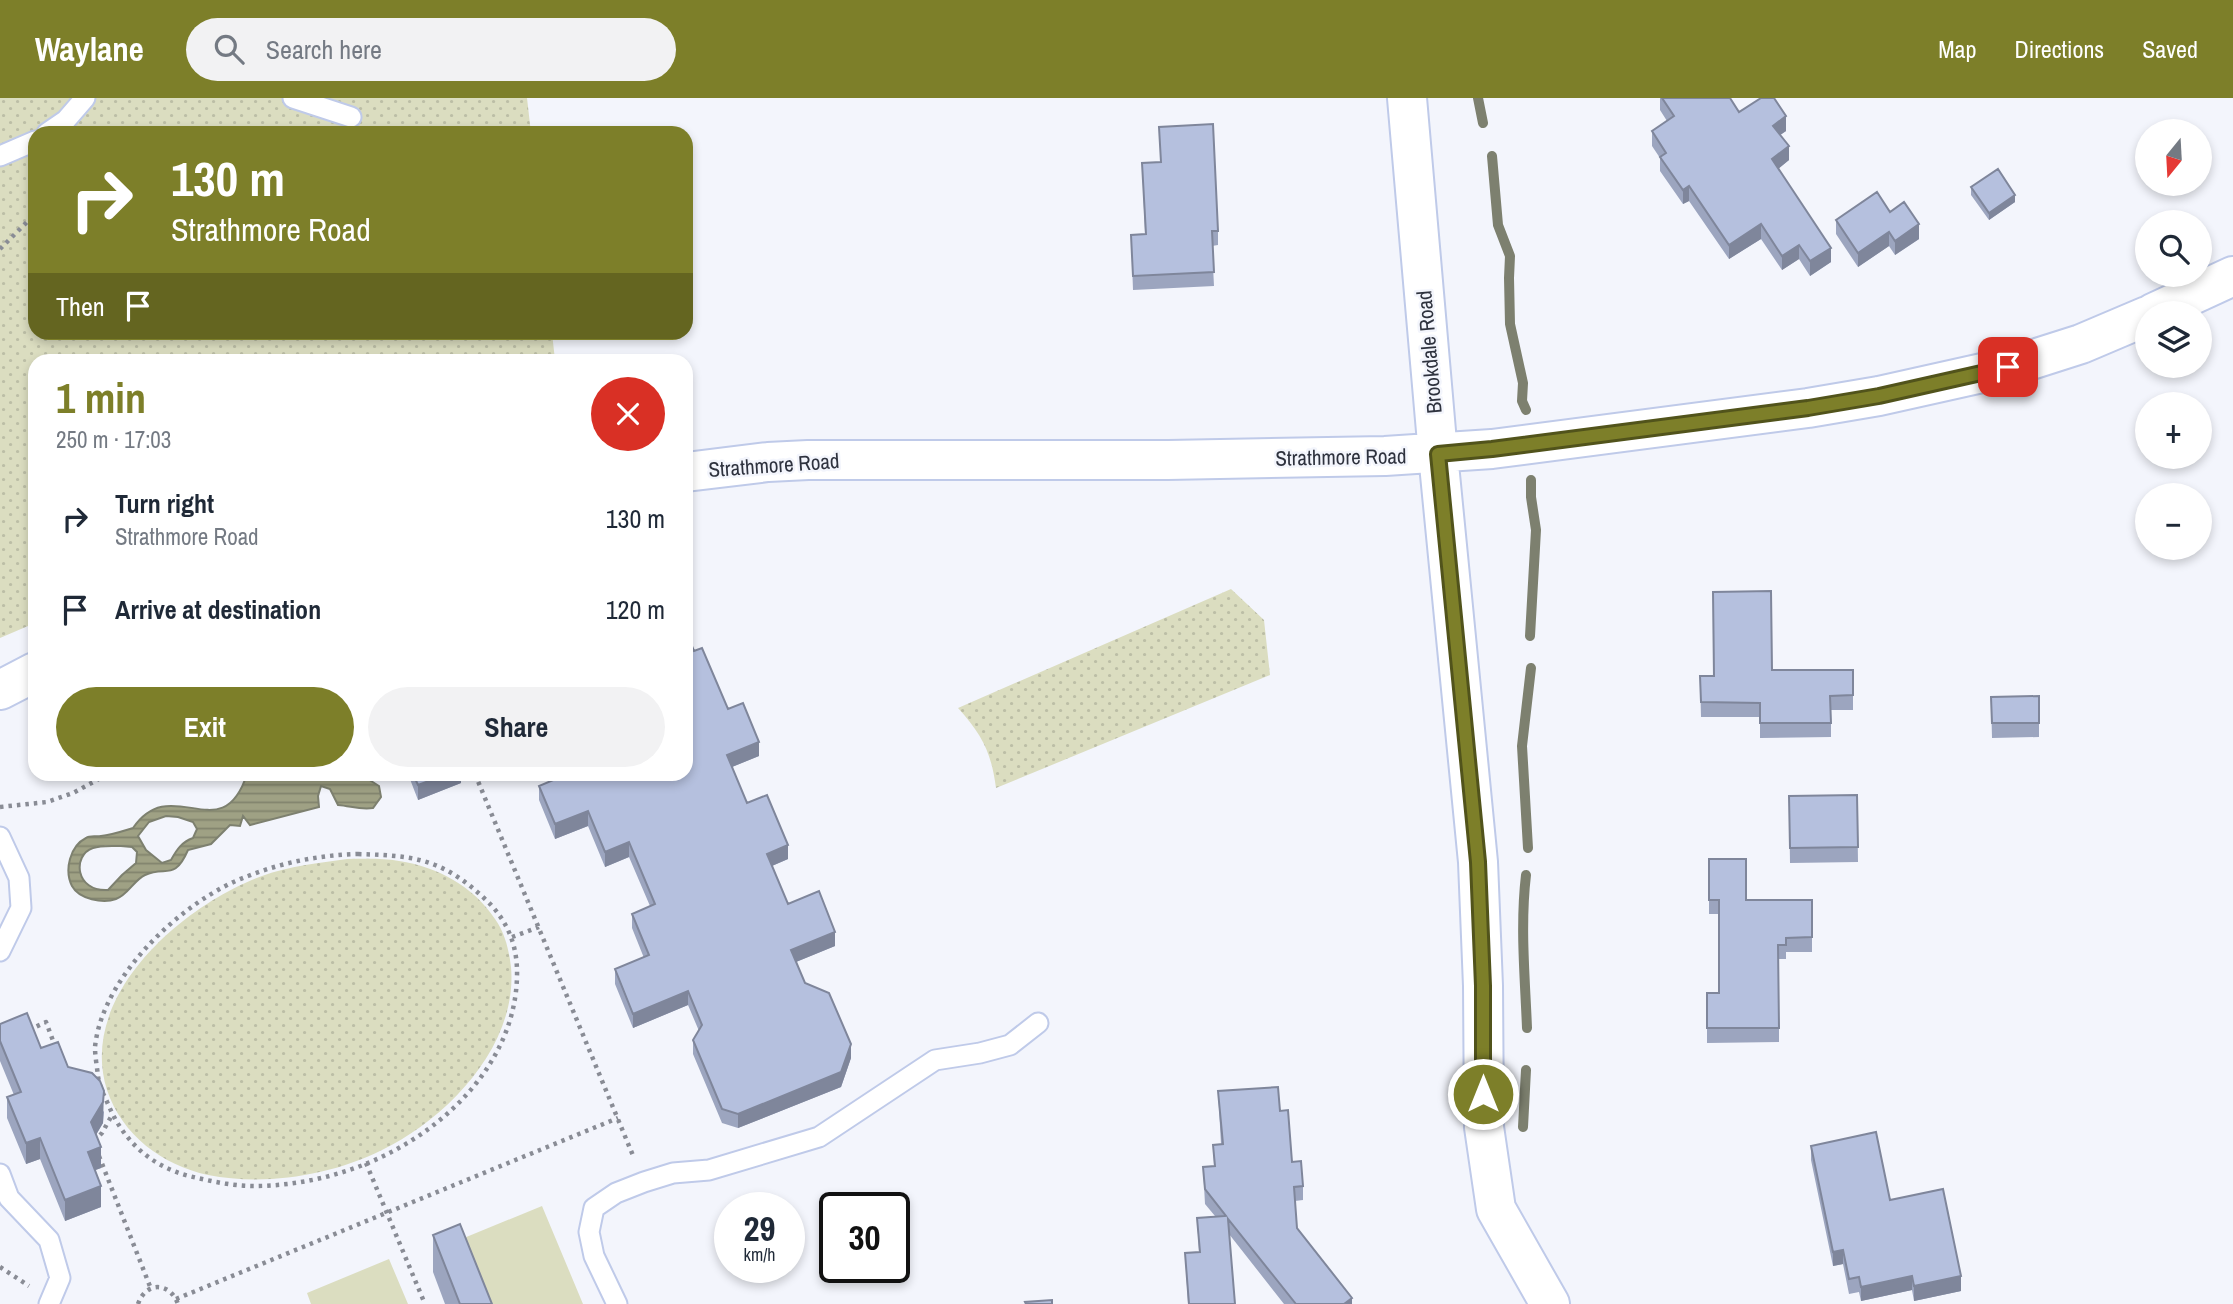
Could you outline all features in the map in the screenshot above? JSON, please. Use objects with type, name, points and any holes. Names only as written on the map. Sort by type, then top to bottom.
[{"type":"street","name":"Brookdale Road","points":[[1407,98],[1478,862],[1483,986],[1484,1127],[1496,1209],[1550,1304]]},
{"type":"street","points":[[2179,301],[2233,276]]},
{"type":"street","name":"Strathmore Road","points":[[693,471],[808,460],[1168,460],[1438,454],[1645,429],[1879,396],[2008,367],[2081,344],[2135,321]]},
{"type":"street","points":[[0,690],[28,676]]},
{"type":"lane","points":[[57,126],[85,98]]},
{"type":"lane","points":[[293,98],[351,117]]},
{"type":"lane","points":[[0,156],[28,144]]},
{"type":"lane","points":[[0,837],[19,878],[21,908],[0,951]]},
{"type":"lane","points":[[617,1304],[594,1256],[589,1232],[594,1208],[616,1192],[673,1173],[709,1170],[819,1137],[934,1060],[980,1054],[1010,1045],[1038,1023]]},
{"type":"lane","points":[[0,1174],[9,1198],[49,1240],[60,1278],[44,1299]]},
{"type":"path","points":[[0,249],[28,221]]},
{"type":"path","points":[[0,807],[47,802],[73,793],[95,781]]},
{"type":"path","points":[[478,781],[644,1182]]},
{"type":"path","points":[[323,855],[397,856],[435,865],[466,881],[496,909],[512,937],[517,966],[516,997],[510,1024],[499,1051],[460,1102],[418,1136],[366,1163],[328,1176],[253,1186],[219,1183],[181,1174],[149,1160],[123,1134],[102,1089],[98,1081],[95,1046],[105,1010],[124,976],[144,948],[173,922],[207,898],[246,876],[323,855]]},
{"type":"path","points":[[512,937],[539,926]]},
{"type":"path","points":[[23,1032],[46,1023],[56,1048]]},
{"type":"path","points":[[95,1087],[102,1089]]},
{"type":"path","points":[[113,1114],[102,1133],[93,1140],[151,1289]]},
{"type":"path","points":[[138,1304],[143,1293],[162,1288],[169,1290],[177,1301],[618,1118]]},
{"type":"path","points":[[366,1163],[425,1304]]},
{"type":"path","points":[[0,1267],[44,1299]]},
{"type":"shaded area","points":[[0,98],[527,98],[530,126],[28,126],[28,340],[553,340],[554,354],[28,354],[28,626],[0,638]]},
{"type":"shaded area","points":[[1231,589],[1264,620],[1270,675],[996,788],[984,744],[958,708]]},
{"type":"shaded area","points":[[244,781],[371,781],[379,786],[381,797],[373,808],[338,805],[330,789],[321,786],[319,807],[250,825],[243,816],[240,826],[230,825],[211,844],[188,850],[174,869],[145,875],[116,899],[92,899],[80,894],[72,886],[69,866],[72,852],[88,837],[109,835],[133,828],[148,812],[164,806],[210,810],[224,807],[237,796]],"holes":[[[166,816],[193,822],[197,829],[193,838],[180,846],[171,860],[162,863],[146,850],[138,836],[149,822]],[[100,846],[132,847],[137,852],[136,863],[108,890],[97,889],[83,879],[80,865],[86,852]]]},
{"type":"shaded area","points":[[347,859],[399,861],[441,873],[476,897],[495,919],[504,936],[511,967],[510,996],[503,1024],[491,1051],[454,1099],[431,1119],[382,1150],[341,1166],[274,1179],[229,1178],[191,1170],[160,1156],[133,1134],[114,1106],[107,1090],[102,1055],[107,1021],[122,989],[144,959],[170,932],[200,908],[231,890],[283,870]]},
{"type":"shaded area","points":[[542,1206],[583,1304],[485,1304],[459,1240]]},
{"type":"shaded area","points":[[389,1259],[408,1304],[311,1304],[307,1293]]},
{"type":"building","points":[[1662,98],[1730,98],[1739,112],[1761,98],[1774,98],[1786,116],[1773,126],[1789,146],[1772,159],[1831,248],[1810,261],[1799,245],[1782,256],[1761,224],[1729,245],[1689,186],[1683,190],[1660,157],[1666,153],[1652,131],[1674,116]]},
{"type":"building","points":[[1213,124],[1218,231],[1212,231],[1214,272],[1133,276],[1131,235],[1146,234],[1142,163],[1161,162],[1159,127]]},
{"type":"building","points":[[1998,169],[2015,195],[1989,213],[1971,187]]},
{"type":"building","points":[[1877,192],[1890,212],[1904,202],[1919,224],[1895,241],[1889,232],[1858,253],[1836,220]]},
{"type":"building","points":[[1771,591],[1772,670],[1853,670],[1853,695],[1830,696],[1831,723],[1760,723],[1760,703],[1701,702],[1700,676],[1714,676],[1713,592]]},
{"type":"building","points":[[702,648],[728,709],[743,703],[759,742],[727,755],[747,803],[767,795],[788,845],[767,854],[788,904],[819,891],[835,932],[791,950],[805,983],[829,993],[851,1044],[841,1072],[738,1114],[722,1109],[693,1040],[702,1025],[688,991],[633,1014],[615,969],[649,955],[632,914],[655,904],[629,842],[605,852],[588,811],[555,824],[539,786],[551,781],[693,781],[693,649],[694,651]]},
{"type":"building","points":[[2039,696],[2039,723],[1992,723],[1991,697]]},
{"type":"building","points":[[1857,795],[1858,847],[1790,848],[1789,796]]},
{"type":"building","points":[[1709,859],[1746,859],[1746,900],[1812,900],[1812,937],[1786,938],[1786,945],[1778,945],[1779,1028],[1707,1028],[1707,993],[1719,993],[1719,900],[1709,900]]},
{"type":"building","points":[[27,1013],[41,1048],[58,1042],[68,1067],[92,1073],[100,1081],[104,1091],[103,1102],[91,1122],[101,1147],[88,1152],[101,1186],[65,1200],[40,1138],[26,1143],[7,1097],[21,1092],[0,1041],[0,1024]]},
{"type":"building","points":[[1278,1087],[1280,1111],[1288,1110],[1292,1162],[1301,1161],[1303,1186],[1294,1187],[1297,1228],[1352,1298],[1344,1304],[1296,1304],[1228,1219],[1235,1304],[1189,1304],[1185,1253],[1200,1252],[1197,1218],[1226,1216],[1205,1189],[1203,1167],[1215,1166],[1213,1145],[1223,1144],[1218,1091]]},
{"type":"building","points":[[1876,1132],[1890,1200],[1943,1189],[1961,1276],[1914,1286],[1912,1276],[1861,1287],[1859,1277],[1849,1279],[1843,1250],[1833,1252],[1811,1146]]},
{"type":"building","points":[[460,1224],[492,1304],[460,1304],[433,1235]]},
{"type":"building","points":[[1052,1300],[1052,1304],[1025,1302]]},
{"type":"waterway","points":[[1478,98],[1483,123]]},
{"type":"waterway","points":[[1492,156],[1498,225],[1510,256],[1510,324],[1523,383],[1522,401],[1526,410]]},
{"type":"waterway","points":[[1530,636],[1536,530],[1531,480]]},
{"type":"waterway","points":[[1528,848],[1522,746],[1531,668]]},
{"type":"waterway","points":[[1526,875],[1523,932],[1527,1028]]},
{"type":"waterway","points":[[1523,1127],[1526,1070]]},
{"type":"route","points":[[1483,1094],[1483,986],[1478,862],[1438,454],[1808,408],[1879,396],[2008,367]]}]
